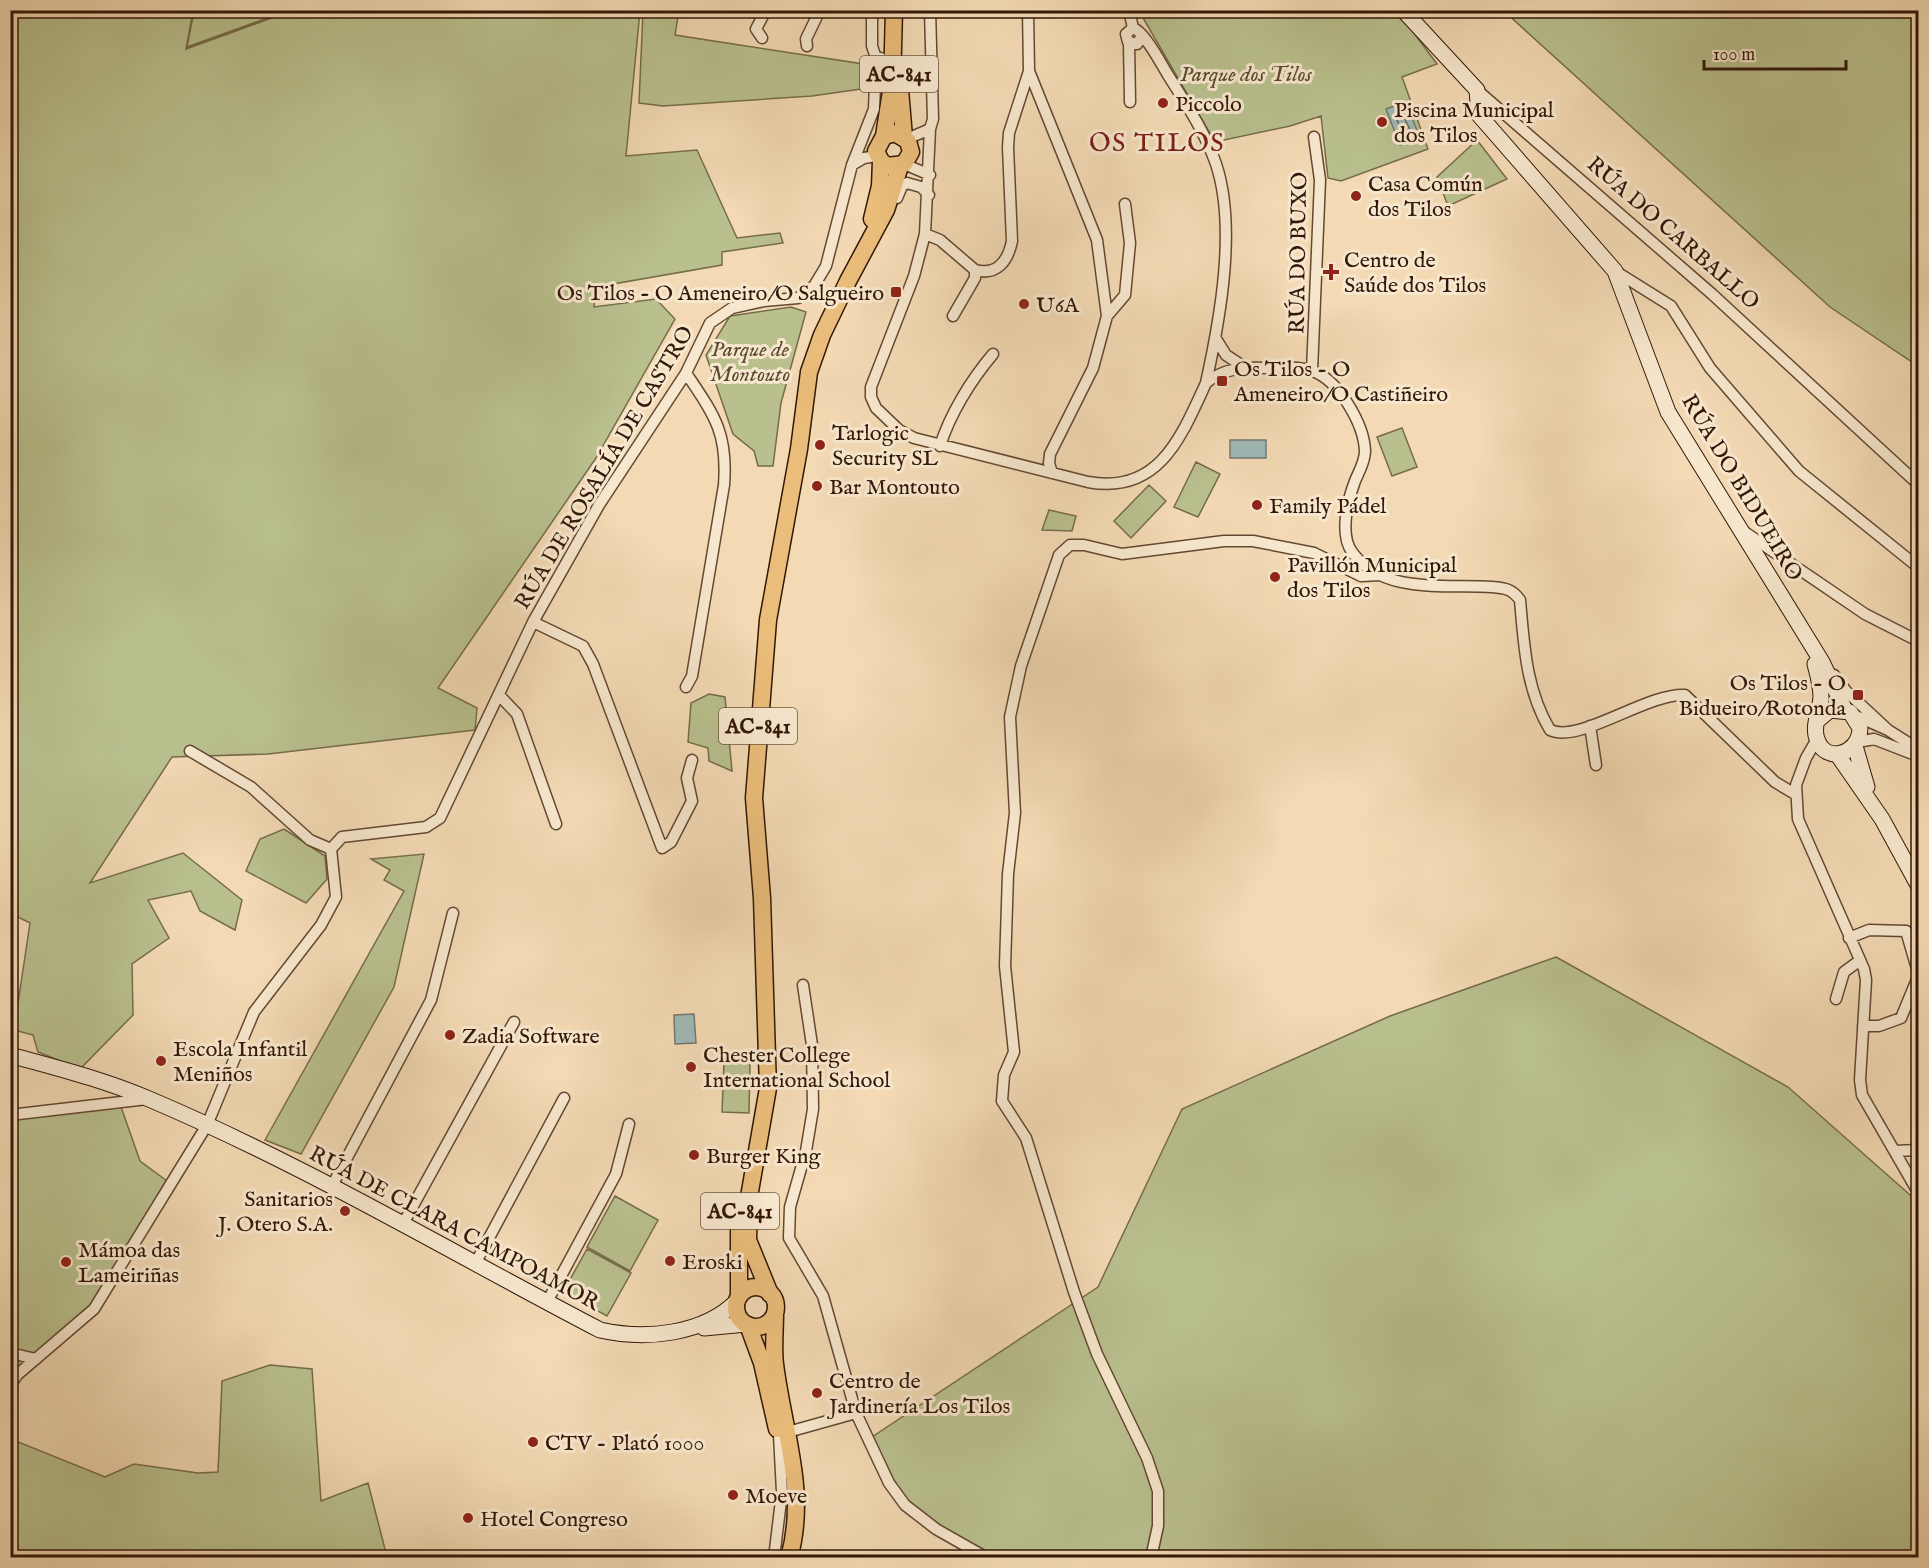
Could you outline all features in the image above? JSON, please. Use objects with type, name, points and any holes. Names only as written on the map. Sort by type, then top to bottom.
[{"type":"main road","name":"AC-841","points":[[853,271],[876,208],[879,159],[877,146],[892,85],[884,58],[894,10]]},
{"type":"main road","name":"AC-841","points":[[781,1557],[788,1535],[787,1486],[784,1434],[775,1364],[775,1303],[748,1240],[749,1197],[768,1089],[762,898],[754,798],[766,642],[809,372],[822,335],[886,210],[902,165],[910,156],[900,86],[899,11]]},
{"type":"main road","points":[[881,137],[895,133],[907,140]]},
{"type":"main road","points":[[879,159],[887,166],[902,165]]},
{"type":"main road","name":"AC-841","points":[[761,1129],[755,1140],[741,1192],[738,1317],[747,1325],[762,1363],[796,1476],[795,1536],[789,1557]]},
{"type":"main road","points":[[738,1299],[754,1288],[770,1294]]},
{"type":"main road","points":[[747,1325],[764,1325],[775,1313]]},
{"type":"street","points":[[762,38],[756,29],[766,10]]},
{"type":"street","points":[[807,46],[806,39],[820,10]]},
{"type":"street","points":[[852,165],[870,118],[884,58],[872,46],[872,10]]},
{"type":"street","points":[[930,10],[933,119],[930,129],[930,175],[925,234],[914,276],[876,369],[871,397],[876,408],[899,430],[940,446],[1109,486],[1137,480],[1154,470],[1168,454],[1206,383],[1216,339],[1225,267],[1221,187],[1216,167],[1199,125],[1138,32],[1129,10]]},
{"type":"street","points":[[925,234],[940,240],[975,270],[987,273],[1006,260],[1012,241],[1009,133],[1029,71],[1028,10]]},
{"type":"street","name":"RÚA DO CARBALLO","points":[[1403,10],[1478,90],[1712,294],[1918,484]]},
{"type":"street","points":[[1130,102],[1129,43],[1137,44],[1138,32]]},
{"type":"street","points":[[1029,71],[1097,240],[1107,316],[1094,368],[1050,454],[1049,463],[1052,473]]},
{"type":"street","name":"RÚA DO BIDUEIRO","points":[[1478,90],[1479,115],[1615,271],[1668,412],[1807,636],[1850,712],[1888,730],[1918,749]]},
{"type":"street","points":[[870,118],[870,129],[881,137]]},
{"type":"street","points":[[907,140],[930,129]]},
{"type":"street","points":[[858,147],[881,137]]},
{"type":"street","name":"RÚA DO BUXO","points":[[1312,371],[1320,180],[1314,137]]},
{"type":"street","points":[[907,140],[916,141],[930,148]]},
{"type":"street","points":[[852,165],[864,158],[879,159]]},
{"type":"street","name":"RÚA DE ROSALÍA DE CASTRO","points":[[331,849],[342,837],[426,827],[440,818],[533,622],[599,505],[686,373],[710,323],[732,308],[764,301],[798,298],[814,286],[826,266],[852,165]]},
{"type":"street","points":[[902,165],[930,175]]},
{"type":"street","points":[[886,210],[893,207],[902,186],[907,183],[921,187],[929,195]]},
{"type":"street","points":[[1107,316],[1125,296],[1130,243],[1125,204]]},
{"type":"street","points":[[953,316],[975,278],[975,270]]},
{"type":"street","points":[[1615,271],[1671,306],[1710,368],[1799,471],[1918,567]]},
{"type":"street","points":[[1216,339],[1226,355],[1244,367]]},
{"type":"street","points":[[940,446],[958,407],[993,354]]},
{"type":"street","points":[[1206,383],[1215,375],[1244,367],[1312,371],[1329,380],[1341,392],[1352,410],[1363,440],[1364,460],[1350,495],[1346,524],[1350,549],[1361,562],[1395,582],[1507,588],[1515,593],[1520,600],[1525,659],[1530,681],[1550,730],[1559,734],[1590,726],[1638,705],[1674,695],[1686,695],[1775,782],[1795,794]]},
{"type":"street","points":[[686,373],[714,416],[726,453],[724,485],[692,676],[686,687]]},
{"type":"street","points":[[1742,530],[1865,614],[1918,641]]},
{"type":"street","points":[[1150,1557],[1158,1526],[1158,1491],[1147,1458],[1097,1354],[1074,1292],[1026,1138],[1002,1101],[1004,1075],[1014,1052],[1005,966],[1005,929],[1015,813],[1010,717],[1021,666],[1059,555],[1070,545],[1084,544],[1122,555],[1224,541],[1254,541],[1314,553],[1361,576],[1380,574]]},
{"type":"street","points":[[533,622],[583,646],[593,664],[662,848],[671,842],[692,801],[687,778],[692,760]]},
{"type":"street","name":"RÚA DO BIDUEIRO","points":[[1807,636],[1821,694],[1818,720]]},
{"type":"street","points":[[1821,694],[1823,678],[1828,672]]},
{"type":"street","name":"RÚA DO BIDUEIRO","points":[[1828,672],[1888,730]]},
{"type":"street","points":[[499,695],[517,714],[556,824]]},
{"type":"street","points":[[1877,812],[1827,748],[1818,720],[1830,710],[1850,712],[1860,728],[1856,744],[1863,777],[1877,812],[1918,885]]},
{"type":"street","points":[[1590,726],[1596,765]]},
{"type":"street","points":[[1888,730],[1884,736],[1874,739],[1827,748],[1803,767],[1795,794],[1798,819],[1866,980],[1860,1080],[1862,1095],[1918,1192]]},
{"type":"street","points":[[1874,739],[1918,756]]},
{"type":"street","points":[[10,1386],[17,1375],[94,1309],[207,1125],[254,1012],[321,925],[336,897],[331,849],[310,840],[251,787],[190,751]]},
{"type":"street","points":[[333,1184],[431,1000],[453,913]]},
{"type":"street","points":[[1849,938],[1869,930],[1906,931],[1918,972]]},
{"type":"street","points":[[1836,999],[1844,972],[1859,961]]},
{"type":"street","points":[[1863,1026],[1879,1026],[1901,1018],[1918,977]]},
{"type":"street","points":[[802,985],[812,1046],[813,1109],[806,1151],[790,1207],[789,1238],[823,1296],[856,1413],[889,1483],[905,1505],[936,1529],[987,1557]]},
{"type":"street","points":[[403,1224],[514,1022]]},
{"type":"street","name":"RÚA DE CLARA CAMPOAMOR","points":[[10,1055],[84,1076],[148,1099],[207,1125],[333,1184],[475,1264],[600,1330],[624,1335],[747,1325]]},
{"type":"street","points":[[475,1264],[564,1098]]},
{"type":"street","points":[[10,1115],[148,1099]]},
{"type":"street","points":[[546,1302],[616,1174],[629,1124]]},
{"type":"street","points":[[1895,1151],[1918,1150]]},
{"type":"street","points":[[689,1328],[726,1312],[738,1299]]},
{"type":"street","points":[[10,1353],[36,1359]]},
{"type":"street","points":[[774,1557],[782,1492],[784,1434],[856,1413]]},
{"type":"green space","points":[[194,10],[287,11],[187,47]]},
{"type":"green space","points":[[10,11],[193,11],[186,49],[291,11],[640,11],[626,156],[697,150],[737,238],[780,233],[783,243],[722,252],[722,265],[596,287],[594,307],[656,299],[675,319],[596,458],[438,688],[477,708],[475,730],[268,754],[172,757],[90,883],[183,853],[242,900],[235,930],[200,911],[191,891],[148,900],[169,938],[132,964],[133,1015],[80,1069],[38,1052],[33,1035],[14,1030],[30,923],[10,913]]},
{"type":"green space","points":[[643,11],[679,11],[675,35],[870,65],[868,86],[812,96],[663,106],[639,103]]},
{"type":"green space","name":"Parque dos Tilos","points":[[1139,11],[1393,11],[1411,29],[1437,64],[1402,77],[1428,149],[1341,181],[1328,178],[1321,116],[1290,126],[1215,142]]},
{"type":"green space","points":[[1504,11],[1918,11],[1918,366],[1830,307]]},
{"type":"green space","points":[[1477,140],[1507,179],[1448,206],[1437,177]]},
{"type":"green space","name":"Parque de Montouto","points":[[791,307],[806,312],[781,403],[773,466],[758,466],[754,451],[733,434],[706,355],[730,316]]},
{"type":"green space","points":[[1402,428],[1417,467],[1392,476],[1377,437]]},
{"type":"green space","points":[[1196,462],[1220,474],[1198,517],[1174,507]]},
{"type":"green space","points":[[1149,485],[1166,501],[1131,538],[1114,521]]},
{"type":"green space","points":[[1049,510],[1076,516],[1072,531],[1042,530]]},
{"type":"green space","points":[[709,694],[725,697],[732,771],[709,761],[708,748],[688,742],[691,703]]},
{"type":"green space","points":[[284,829],[325,856],[327,879],[306,903],[246,871],[260,839]]},
{"type":"green space","points":[[424,854],[394,987],[301,1154],[265,1140],[404,891],[384,880],[390,870],[371,859]]},
{"type":"green space","points":[[1556,957],[1788,1087],[1918,1202],[1918,1557],[996,1557],[936,1524],[906,1500],[869,1439],[1098,1287],[1182,1109],[1390,1016]]},
{"type":"green space","points":[[724,1062],[750,1062],[749,1113],[722,1112]]},
{"type":"green space","points":[[120,1104],[140,1161],[171,1184],[94,1309],[11,1386],[11,1111]]},
{"type":"green space","points":[[615,1196],[658,1220],[630,1271],[587,1247]]},
{"type":"green space","points":[[587,1249],[631,1273],[607,1316],[563,1292]]},
{"type":"green space","points":[[270,1365],[312,1369],[321,1501],[368,1483],[387,1557],[11,1557],[11,1439],[105,1477],[134,1464],[198,1473],[218,1472],[222,1381]]},
{"type":"water","points":[[1406,102],[1420,138],[1400,145],[1386,109]]},
{"type":"water","points":[[1230,440],[1266,440],[1266,458],[1230,458]]},
{"type":"water","points":[[694,1014],[696,1043],[675,1044],[674,1015]]},
{"type":"place","name":"Piccolo","points":[[1163,103]]},
{"type":"place","name":"Piscina Municipal dos Tilos","points":[[1382,122]]},
{"type":"place","name":"Casa Común dos Tilos","points":[[1356,196]]},
{"type":"place","name":"Centro de Saúde dos Tilos","points":[[1331,272]]},
{"type":"place","name":"Os Tilos - O Ameneiro/O Salgueiro","points":[[896,292]]},
{"type":"place","name":"U6A","points":[[1024,304]]},
{"type":"place","name":"Os Tilos - O Ameneiro/O Castiñeiro","points":[[1222,381]]},
{"type":"place","name":"Tarlogic Security SL","points":[[820,445]]},
{"type":"place","name":"Bar Montouto","points":[[817,486]]},
{"type":"place","name":"Family Pádel","points":[[1257,505]]},
{"type":"place","name":"Pavillón Municipal dos Tilos","points":[[1275,577]]},
{"type":"place","name":"Os Tilos - O Bidueiro/Rotonda","points":[[1858,695]]},
{"type":"place","name":"Zadia Software","points":[[450,1035]]},
{"type":"place","name":"Escola Infantil Meniños","points":[[161,1061]]},
{"type":"place","name":"Chester College International School","points":[[691,1067]]},
{"type":"place","name":"Burger King","points":[[694,1155]]},
{"type":"place","name":"Sanitarios J. Otero S.A.","points":[[345,1211]]},
{"type":"place","name":"Eroski","points":[[670,1261]]},
{"type":"place","name":"Mámoa das Lameiriñas","points":[[66,1262]]},
{"type":"place","name":"Centro de Jardinería Los Tilos","points":[[817,1393]]},
{"type":"place","name":"CTV - Plató 1000","points":[[533,1442]]},
{"type":"place","name":"Moeve","points":[[733,1495]]},
{"type":"place","name":"Hotel Congreso","points":[[468,1518]]},
{"type":"district","name":"OS TILOS","points":[[1157,142]]}]
